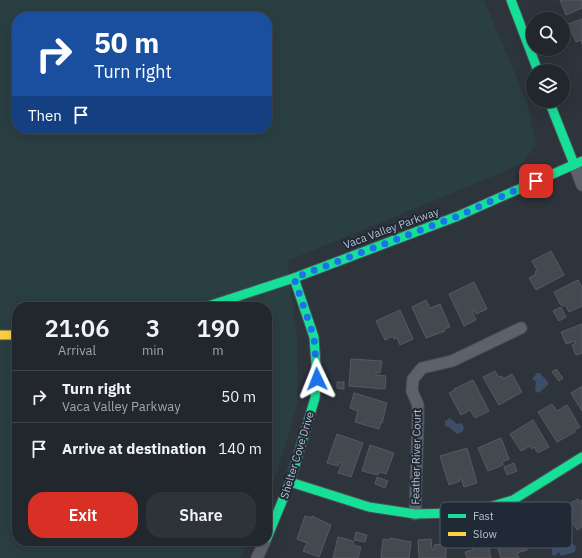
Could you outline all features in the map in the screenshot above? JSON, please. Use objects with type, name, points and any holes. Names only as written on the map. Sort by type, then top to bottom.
[{"type":"street","points":[[510,0],[535,64]]},
{"type":"street","points":[[552,108],[578,163],[582,185]]},
{"type":"street","name":"Vaca Valley Parkway","points":[[220,302],[294,278],[458,216],[578,163]]},
{"type":"street","name":"Shelter Cove Drive","points":[[272,526],[290,482],[315,398],[317,379],[314,337],[294,278]]},
{"type":"street","name":"Feather River Court","points":[[415,514],[418,405],[412,391],[413,379],[422,368],[452,361],[521,328]]},
{"type":"street","points":[[0,335],[12,335]]},
{"type":"street","points":[[506,502],[513,500],[582,457]]},
{"type":"street","points":[[290,482],[369,507],[415,514],[440,513]]},
{"type":"street","points":[[257,558],[263,546]]},
{"type":"green space","points":[[0,0],[484,0],[526,101],[526,108],[528,108],[536,145],[523,162],[506,171],[287,261],[297,338],[298,402],[272,485],[272,302],[12,302],[12,546],[246,546],[240,558],[0,558]]},
{"type":"water","points":[[537,373],[540,373],[548,382],[548,385],[539,393],[535,391],[536,382],[532,379]]},
{"type":"water","points":[[450,418],[457,424],[462,423],[464,428],[462,432],[457,434],[449,427],[445,426],[445,421]]},
{"type":"water","points":[[572,544],[576,546],[575,552],[561,556],[559,552],[555,556],[552,555],[552,549],[572,548]]},
{"type":"building","points":[[560,0],[582,0],[582,8],[570,13],[570,12],[565,12]]},
{"type":"building","points":[[582,19],[582,44],[581,40],[576,42],[570,28],[570,23]]},
{"type":"building","points":[[551,251],[564,275],[536,290],[529,278],[536,274],[535,272],[537,270],[532,261]]},
{"type":"building","points":[[578,280],[582,287],[582,306],[569,312],[565,305],[563,306],[560,304],[554,292]]},
{"type":"building","points":[[474,282],[487,309],[476,314],[474,310],[472,311],[476,320],[464,326],[449,294]]},
{"type":"building","points":[[426,300],[430,308],[440,304],[450,327],[444,329],[445,331],[426,338],[412,307]]},
{"type":"building","points":[[561,307],[566,317],[559,321],[553,311]]},
{"type":"building","points":[[400,310],[413,339],[400,345],[397,338],[394,339],[393,336],[385,340],[376,321]]},
{"type":"building","points":[[582,324],[582,353],[576,355],[572,345],[576,343],[575,341],[566,344],[561,332]]},
{"type":"building","points":[[351,359],[382,361],[380,373],[376,372],[376,375],[386,376],[385,389],[349,386]]},
{"type":"building","points":[[556,369],[563,378],[559,381],[552,372]]},
{"type":"building","points":[[495,371],[499,377],[502,376],[503,379],[512,374],[522,392],[499,405],[483,377]]},
{"type":"building","points":[[473,380],[489,411],[475,418],[470,410],[461,415],[449,393]]},
{"type":"building","points":[[337,382],[344,382],[344,389],[337,388]]},
{"type":"building","points":[[582,386],[582,411],[571,393]]},
{"type":"building","points":[[354,393],[387,403],[379,429],[355,422],[358,411],[350,408]]},
{"type":"building","points":[[552,404],[557,411],[567,405],[580,427],[574,430],[575,432],[557,442],[538,412]]},
{"type":"building","points":[[533,420],[549,447],[538,453],[534,447],[532,449],[530,446],[521,451],[510,434]]},
{"type":"building","points":[[337,434],[363,443],[351,477],[338,473],[342,463],[339,462],[338,466],[327,463]]},
{"type":"building","points":[[501,438],[509,459],[502,462],[503,465],[488,471],[478,448]]},
{"type":"building","points":[[370,445],[394,453],[386,474],[379,472],[378,475],[362,471]]},
{"type":"building","points":[[467,448],[477,483],[464,487],[461,477],[459,478],[460,481],[449,485],[440,456]]},
{"type":"building","points":[[514,463],[517,471],[507,475],[504,467]]},
{"type":"building","points":[[377,477],[388,481],[385,488],[375,484]]},
{"type":"building","points":[[578,499],[579,502],[582,500],[582,527],[577,530],[572,522],[572,502]]},
{"type":"building","points":[[305,516],[312,518],[312,516],[331,525],[319,557],[303,551],[307,543],[297,539]]},
{"type":"building","points":[[356,532],[367,535],[365,542],[354,540]]},
{"type":"building","points":[[338,537],[350,540],[354,542],[353,545],[361,547],[358,558],[333,558]]},
{"type":"building","points":[[390,538],[411,542],[409,558],[381,558],[383,539],[390,540]]},
{"type":"building","points":[[431,539],[432,549],[435,549],[434,545],[440,544],[440,548],[446,548],[446,558],[419,558],[418,540]]},
{"type":"building","points":[[472,548],[489,548],[491,558],[467,558],[465,552],[473,550]]},
{"type":"building","points":[[498,548],[526,548],[527,550],[517,553],[519,558],[501,558]]},
{"type":"traffic: fast","points":[[511,0],[535,64]]},
{"type":"traffic: fast","points":[[552,108],[574,164]]},
{"type":"traffic: fast","points":[[220,302],[294,278],[458,216],[582,161]]},
{"type":"traffic: fast","points":[[272,526],[290,482],[315,398],[317,379],[314,337],[294,278]]},
{"type":"traffic: fast","points":[[506,502],[513,500],[582,457]]},
{"type":"traffic: fast","points":[[290,482],[369,507],[415,514],[440,513]]},
{"type":"traffic: slow","points":[[0,335],[12,335]]},
{"type":"route","points":[[317,379],[317,362],[314,337],[294,278],[458,216],[536,181]]}]
